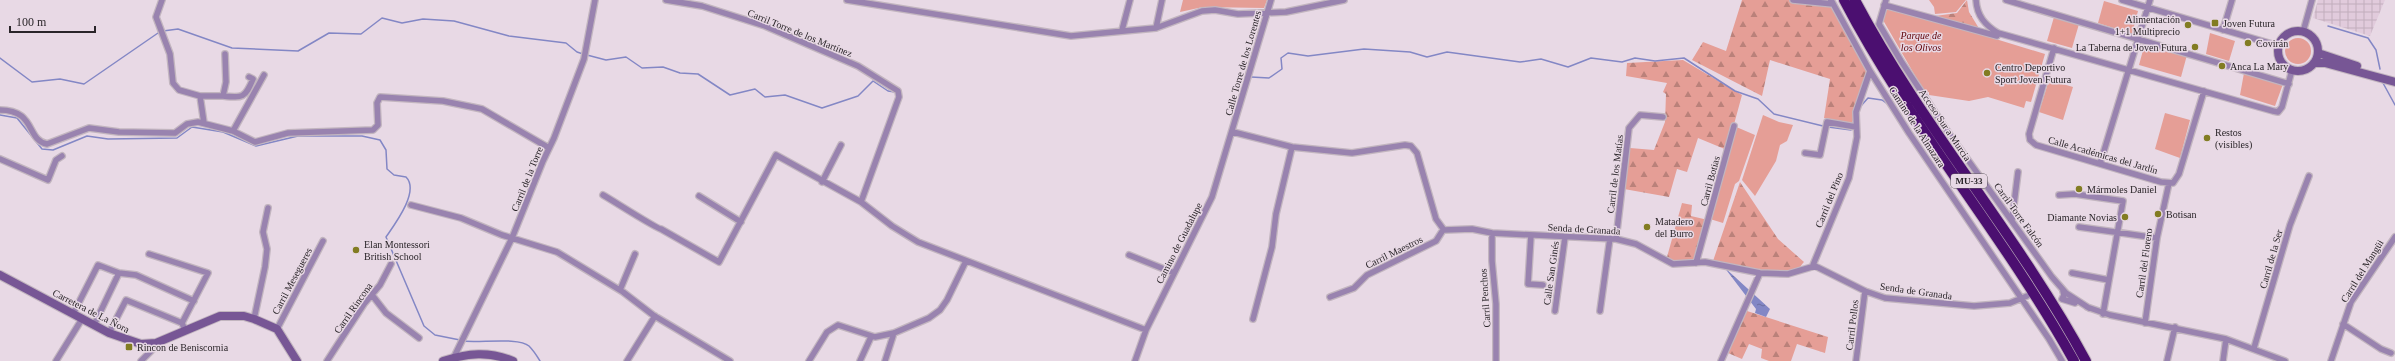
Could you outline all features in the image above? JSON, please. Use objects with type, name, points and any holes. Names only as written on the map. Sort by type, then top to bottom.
[{"type":"highway","name":"MU-33","points":[[1844,0],[1886,75],[2030,287],[2074,361]]},
{"type":"highway","name":"Acceso Sur a Murcia","points":[[1855,0],[1910,95],[2039,282],[2086,361]]},
{"type":"highway","points":[[2039,282],[2069,322],[2092,361]]},
{"type":"main road","points":[[2314,63],[2318,53],[2315,42],[2303,32],[2297,32],[2286,36],[2279,46],[2280,61],[2292,70],[2300,71],[2314,63],[2325,63],[2395,82]]},
{"type":"main road","points":[[2318,53],[2395,77]]},
{"type":"main road","name":"Carretera de La Ñora","points":[[0,275],[109,333],[134,343],[150,345],[165,340],[183,327],[220,316],[244,316],[277,329]]},
{"type":"main road","points":[[277,329],[297,361]]},
{"type":"main road","points":[[443,361],[454,357],[486,353],[513,361]]},
{"type":"street","points":[[162,0],[156,17],[170,54],[173,83],[179,90],[200,96],[241,97],[247,93],[253,79],[249,77]]},
{"type":"street","name":"Carril de la Torre","points":[[454,357],[512,238],[549,148],[584,59],[596,0]]},
{"type":"street","name":"Carril Torre de los Martínez","points":[[666,0],[702,6],[765,26],[858,66],[898,91],[899,97],[861,202]]},
{"type":"street","points":[[847,0],[1071,36],[1156,28],[1202,11],[1238,14],[1286,12],[1344,0]]},
{"type":"street","points":[[1122,30],[1130,0]]},
{"type":"street","points":[[1156,28],[1162,0]]},
{"type":"street","name":"Calle Torre de los Lorentes","points":[[1233,132],[1271,0]]},
{"type":"street","points":[[1793,0],[1832,2]]},
{"type":"street","points":[[1976,0],[1978,12],[1983,21],[1998,33],[2276,112],[2282,107],[2292,70]]},
{"type":"street","points":[[2006,0],[2139,38],[2289,84]]},
{"type":"street","points":[[2122,0],[2279,46]]},
{"type":"street","points":[[2100,164],[2150,0]]},
{"type":"street","points":[[2223,30],[2232,0]]},
{"type":"street","points":[[2303,32],[2312,0]]},
{"type":"street","name":"Camino de la Almazara","points":[[1832,2],[1870,71],[2024,297],[2062,361]]},
{"type":"street","points":[[1885,3],[1997,36],[1998,33]]},
{"type":"street","name":"Carril Torre Falcón","points":[[1885,3],[1878,20],[1880,27],[1950,135],[2062,290],[2071,298],[2089,308]]},
{"type":"street","name":"Calle Académicas del Jardín","points":[[2054,48],[2029,134],[2030,140],[2036,145],[2171,183]]},
{"type":"street","points":[[223,96],[226,82],[225,54]]},
{"type":"street","name":"Carril del Pino","points":[[1813,265],[1849,178],[1857,137],[1856,112],[1870,71]]},
{"type":"street","points":[[233,131],[264,75]]},
{"type":"street","name":"Carril del Florero","points":[[2145,323],[2157,238],[2171,183],[2179,174],[2204,91]]},
{"type":"street","points":[[200,96],[204,123]]},
{"type":"street","points":[[0,110],[13,110],[21,115],[39,141],[47,144],[89,128],[119,132],[175,133],[192,122],[204,123],[233,131],[255,142],[288,133],[374,130],[378,125],[378,99],[388,97],[443,100],[482,109],[549,148]]},
{"type":"street","name":"Carril de los Matías","points":[[1613,239],[1629,128],[1640,115],[1663,117]]},
{"type":"street","points":[[1805,153],[1820,155],[1827,122],[1856,127]]},
{"type":"street","name":"Carril Botias","points":[[1696,263],[1734,126]]},
{"type":"street","points":[[1233,132],[1292,147],[1352,153],[1365,153],[1401,145],[1411,146],[1418,153],[1436,219],[1443,230]]},
{"type":"street","name":"Camino de Guadalupe","points":[[1135,361],[1146,330],[1212,197],[1233,132]]},
{"type":"street","points":[[822,182],[841,144]]},
{"type":"street","points":[[1253,319],[1272,247],[1276,214],[1292,147]]},
{"type":"street","points":[[603,195],[637,214],[657,229],[719,262],[776,155],[822,182],[861,202],[909,237],[966,262],[1146,330]]},
{"type":"street","points":[[0,159],[48,180],[56,160],[62,156]]},
{"type":"street","points":[[2012,220],[2018,172]]},
{"type":"street","name":"Carril de la Ser","points":[[2254,348],[2290,225],[2309,176]]},
{"type":"street","points":[[2059,195],[2075,194],[2123,200],[2104,314]]},
{"type":"street","points":[[698,196],[741,222]]},
{"type":"street","points":[[411,205],[461,218],[512,238],[557,252],[620,290],[655,316],[730,361]]},
{"type":"street","points":[[254,319],[265,267],[267,249],[263,232],[268,208]]},
{"type":"street","points":[[2079,228],[2157,238]]},
{"type":"street","name":"Senda de Granada","points":[[1443,230],[1472,229],[1492,233],[1613,239],[1636,244],[1672,264],[1705,262],[1760,273],[1788,274],[1813,265],[1865,291],[1885,298],[1928,300],[1961,306],[2005,304],[2024,297]]},
{"type":"street","name":"Carril Maestros","points":[[1330,297],[1354,288],[1372,272],[1436,241],[1443,230]]},
{"type":"street","name":"Carril Penchos","points":[[1492,233],[1492,261],[1496,304],[1496,361]]},
{"type":"street","points":[[1531,235],[1528,284],[1543,285]]},
{"type":"street","name":"Calle San Ginés","points":[[1555,311],[1565,237]]},
{"type":"street","name":"Carril del Mangüi","points":[[2331,361],[2351,302],[2395,237]]},
{"type":"street","points":[[1600,311],[1613,239]]},
{"type":"street","name":"Carril Mesegueres","points":[[277,329],[323,241]]},
{"type":"street","points":[[109,333],[126,300],[183,327],[208,273],[149,254]]},
{"type":"street","points":[[620,290],[635,254]]},
{"type":"street","points":[[1130,254],[1174,273]]},
{"type":"street","points":[[809,361],[827,332],[838,324],[872,337],[894,333],[929,318],[940,310],[966,262]]},
{"type":"street","name":"Carril Rincona","points":[[327,361],[380,285],[391,264]]},
{"type":"street","points":[[73,314],[98,265],[119,273],[136,275],[194,301]]},
{"type":"street","points":[[94,325],[119,273]]},
{"type":"street","points":[[1720,361],[1760,273]]},
{"type":"street","points":[[2072,273],[2109,280]]},
{"type":"street","points":[[2062,290],[2064,294],[2062,299],[2104,314],[2145,323],[2175,327],[2226,339],[2254,348],[2272,358],[2285,361]]},
{"type":"street","name":"Carril Pollos","points":[[1856,361],[1865,291]]},
{"type":"street","points":[[372,295],[386,313],[419,338]]},
{"type":"street","points":[[627,361],[655,316]]},
{"type":"street","points":[[56,361],[82,319]]},
{"type":"street","points":[[2343,324],[2381,349],[2391,353]]},
{"type":"street","points":[[2167,361],[2175,327]]},
{"type":"street","points":[[885,361],[894,333]]},
{"type":"street","points":[[860,361],[872,337]]},
{"type":"street","points":[[2223,361],[2226,339]]},
{"type":"street","points":[[141,361],[145,355],[165,340]]},
{"type":"street","points":[[134,343],[144,349],[145,355]]},
{"type":"street","points":[[2056,361],[2057,352]]},
{"type":"shaded area","points":[[2318,0],[2385,0],[2370,36],[2313,18]]},
{"type":"green space","points":[[1183,0],[1267,0],[1264,8],[1203,7],[1180,12]]},
{"type":"green space","points":[[1742,0],[1791,0],[1833,4],[1870,71],[1852,123],[1824,118],[1830,79],[1770,60],[1762,96],[1692,60],[1703,42],[1726,51]]},
{"type":"green space","points":[[1929,0],[1966,0],[1956,12],[1935,14],[1934,7]]},
{"type":"green space","points":[[1967,0],[1969,12],[1980,30],[1935,16],[1957,13]]},
{"type":"green space","points":[[2104,1],[2138,11],[2132,34],[2098,23]]},
{"type":"green space","name":"Centro Deportivo Sport Joven Futura","points":[[1887,8],[1950,25],[2045,54],[2031,102],[2026,101],[2024,108],[1988,97],[1969,101],[1929,95],[1929,92],[1925,93],[1883,20]]},
{"type":"green space","points":[[2054,17],[2079,24],[2072,48],[2047,41]]},
{"type":"green space","points":[[2210,33],[2235,41],[2229,61],[2206,54]]},
{"type":"green space","points":[[2298,38],[2307,42],[2311,51],[2307,60],[2298,64],[2289,60],[2285,51],[2289,42]]},
{"type":"green space","points":[[2145,43],[2187,55],[2181,77],[2139,65]]},
{"type":"green space","points":[[1683,60],[1742,95],[1727,150],[1698,138],[1687,172],[1677,169],[1669,197],[1624,189],[1630,148],[1654,150],[1665,122],[1666,94],[1663,92],[1667,83],[1626,76],[1627,63]]},
{"type":"green space","points":[[2244,73],[2283,84],[2275,106],[2240,95]]},
{"type":"green space","points":[[2049,80],[2073,87],[2063,120],[2039,112]]},
{"type":"green space","points":[[2165,113],[2190,120],[2180,158],[2155,149]]},
{"type":"green space","points":[[1763,115],[1779,122],[1793,125],[1787,141],[1780,145],[1776,161],[1755,196],[1742,180]]},
{"type":"green space","points":[[1734,126],[1755,135],[1739,181],[1735,184],[1723,223],[1710,219]]},
{"type":"green space","points":[[1740,182],[1778,239],[1804,262],[1800,267],[1790,271],[1780,272],[1713,261]]},
{"type":"green space","points":[[1682,203],[1692,205],[1691,216],[1708,220],[1696,260],[1673,264],[1667,257]]},
{"type":"green space","points":[[1747,311],[1828,337],[1825,353],[1797,344],[1791,361],[1769,361],[1761,358],[1762,349],[1749,344],[1742,359],[1728,353]]},
{"type":"water","points":[[1724,267],[1770,309],[1766,317],[1755,313],[1756,309]]},
{"type":"waterway","points":[[163,31],[178,29],[232,48],[298,51],[329,33],[361,34],[382,18],[402,23],[423,19],[454,21],[509,36],[566,43],[577,52],[583,54]]},
{"type":"waterway","points":[[2328,26],[2368,38],[2376,50],[2380,69]]},
{"type":"waterway","points":[[0,58],[32,82],[60,79],[84,84],[158,33]]},
{"type":"waterway","points":[[1251,77],[1269,78],[1282,69],[1281,58],[1288,53],[1308,56],[1364,49],[1410,52],[1427,57],[1447,52],[1520,62],[1541,59],[1568,67],[1591,58],[1622,62],[1635,58],[1655,61],[1684,58],[1735,91],[1758,99],[1774,114],[1823,126]]},
{"type":"waterway","points":[[587,55],[606,60],[626,57],[642,68],[663,67],[680,73],[698,74],[730,95],[755,89],[765,97],[785,95],[822,108],[858,96],[873,81],[888,91],[895,92]]},
{"type":"waterway","points":[[2383,83],[2395,105]]},
{"type":"waterway","points":[[1860,107],[1868,98],[1882,100],[1889,105]]},
{"type":"waterway","points":[[0,115],[17,118],[42,149],[53,150],[87,136],[108,139],[177,138],[192,127],[223,132],[256,146],[298,136],[362,136],[380,140],[386,150],[387,169],[394,175],[406,177],[410,183],[410,190],[405,207],[386,237],[424,326],[435,335],[460,340]]},
{"type":"waterway","points":[[1828,127],[1851,130]]},
{"type":"waterway","points":[[464,341],[508,341],[524,343],[529,346],[540,361]]},
{"type":"place","name":"Joven Futura","points":[[2215,23]]},
{"type":"place","name":"Alimentación 1+1 Multiprecio","points":[[2188,25]]},
{"type":"place","name":"Covirán","points":[[2248,43]]},
{"type":"place","name":"La Taberna de Joven Futura","points":[[2195,47]]},
{"type":"place","name":"Anca La Mary","points":[[2222,66]]},
{"type":"place","name":"Centro Deportivo Sport Joven Futura","points":[[1987,73]]},
{"type":"place","name":"Restos (visibles)","points":[[2207,138]]},
{"type":"place","name":"Mármoles Daniel","points":[[2079,189]]},
{"type":"place","name":"Botisan","points":[[2158,214]]},
{"type":"place","name":"Diamante Novias","points":[[2125,217]]},
{"type":"place","name":"Matadero del Burro","points":[[1647,227]]},
{"type":"place","name":"Elan Montessori British School","points":[[356,250]]},
{"type":"place","name":"Rincon de Beniscornia","points":[[129,347]]},
{"type":"park label","name":"Parque de los Olivos","points":[[1921,40]]}]
